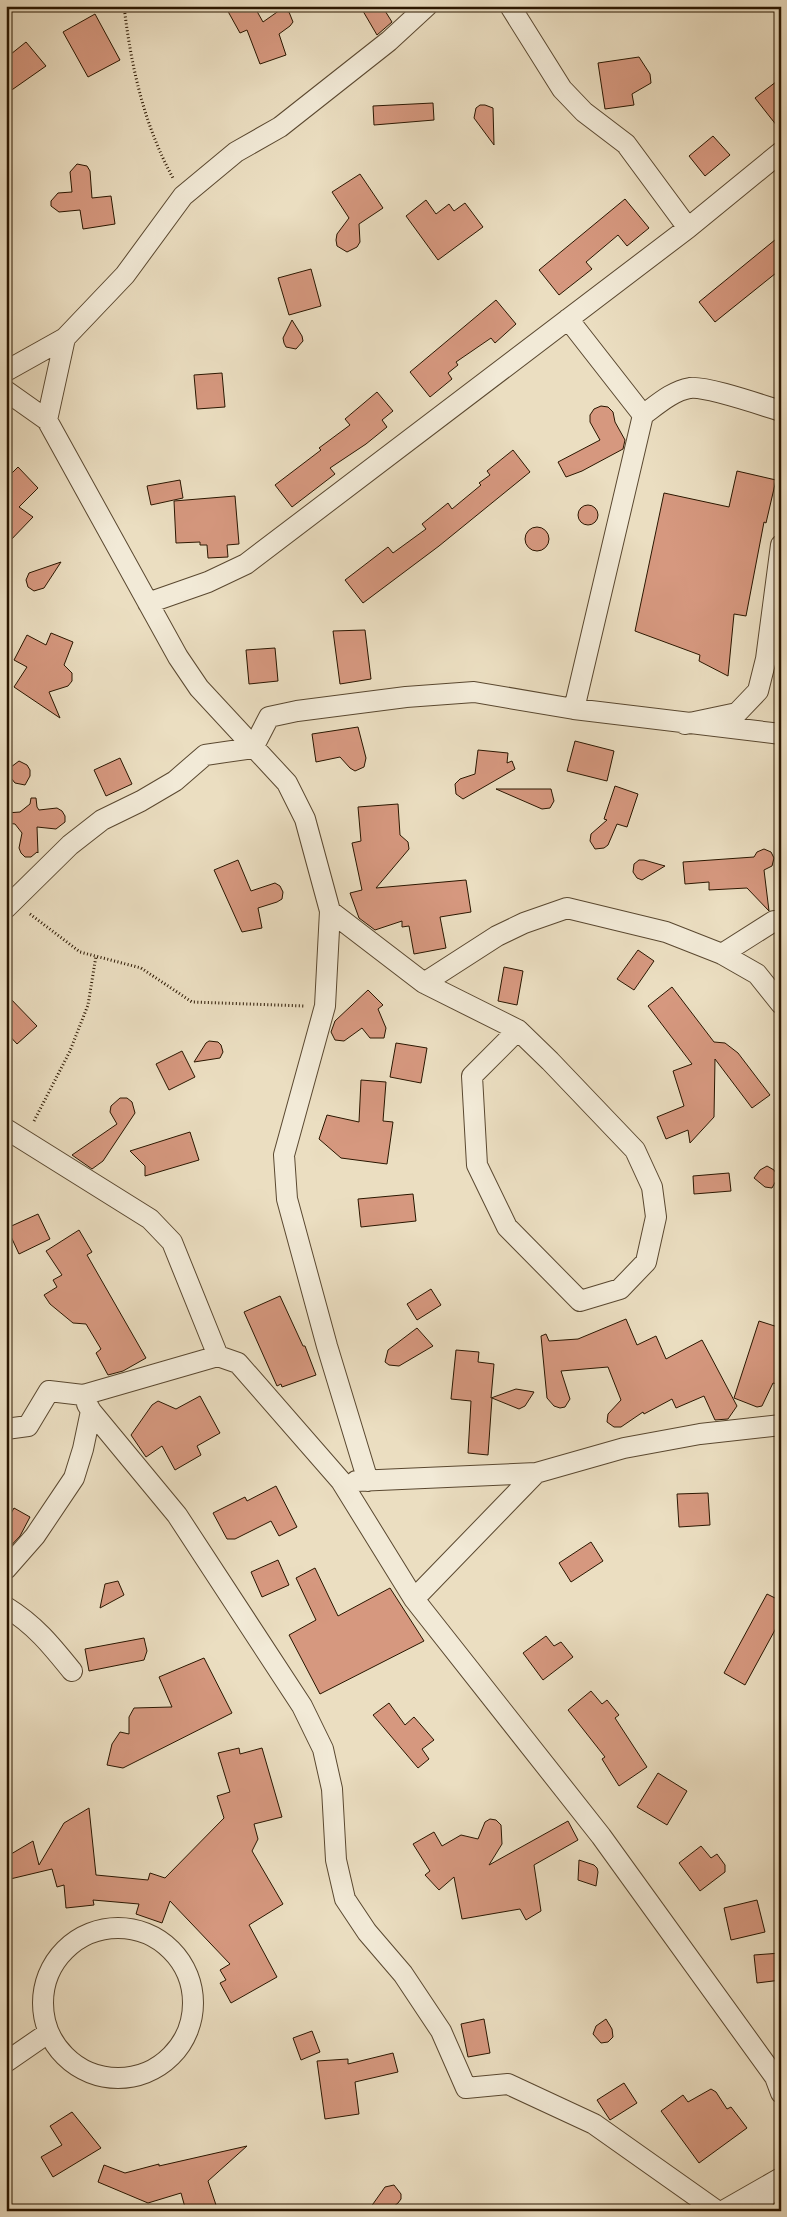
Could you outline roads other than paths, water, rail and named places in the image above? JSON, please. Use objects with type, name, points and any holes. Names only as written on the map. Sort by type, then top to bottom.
[{"type":"street","points":[[6,371],[65,338],[125,275],[183,196],[236,152],[280,127],[389,42],[427,6]]},
{"type":"street","points":[[510,6],[562,89],[584,112],[626,144],[688,228]]},
{"type":"street","points":[[148,603],[208,582],[246,564],[688,228],[781,152]]},
{"type":"street","points":[[568,319],[643,414]]},
{"type":"street","points":[[47,420],[65,338]]},
{"type":"street","points":[[574,709],[643,414],[672,394],[691,388],[707,390],[781,411]]},
{"type":"street","points":[[6,391],[47,420],[178,657],[199,688],[287,783],[305,818],[330,911],[325,1006],[284,1155],[287,1199],[326,1346],[368,1481]]},
{"type":"street","points":[[685,724],[737,713],[758,692],[766,659],[781,545]]},
{"type":"street","points":[[253,748],[269,717],[406,697],[474,692],[574,709],[685,724],[781,734]]},
{"type":"street","points":[[9,904],[70,845],[102,820],[141,801],[175,781],[205,755],[253,748]]},
{"type":"street","points":[[424,984],[497,936],[524,923],[568,908],[666,932],[722,954],[757,974],[781,1004]]},
{"type":"street","points":[[330,911],[424,984],[518,1030],[557,1067],[635,1150],[652,1187],[656,1218],[646,1262],[620,1289],[580,1301],[507,1227],[477,1165],[472,1076],[518,1030]]},
{"type":"street","points":[[722,954],[777,922]]},
{"type":"street","points":[[6,1129],[150,1219],[172,1242],[218,1356]]},
{"type":"street","points":[[87,1403],[218,1356],[238,1364],[341,1481],[414,1599],[601,1836],[779,2080]]},
{"type":"street","points":[[6,1429],[28,1426],[49,1391],[87,1403],[178,1515],[302,1706],[323,1749],[332,1789],[336,1860],[345,1899],[367,1932],[403,1974],[441,2030],[466,2088],[508,2084],[594,2124],[717,2211]]},
{"type":"street","points":[[6,1569],[35,1536],[74,1478],[83,1449],[87,1403]]},
{"type":"street","points":[[341,1481],[536,1473],[624,1448],[700,1434],[781,1425]]},
{"type":"street","points":[[414,1599],[536,1473]]},
{"type":"street","points":[[6,1606],[23,1617],[46,1638],[72,1671]]},
{"type":"street","points":[[117,1927],[146,1932],[171,1949],[188,1973],[194,2003],[188,2032],[172,2057],[147,2074],[119,2079],[89,2074],[65,2058],[48,2033],[42,2004],[48,1975],[64,1950],[88,1933],[117,1927]]},
{"type":"street","points":[[6,2062],[48,2033]]},
{"type":"street","points":[[723,2211],[780,2178]]},
{"type":"street","points":[[755,2211],[780,2178]]}]
